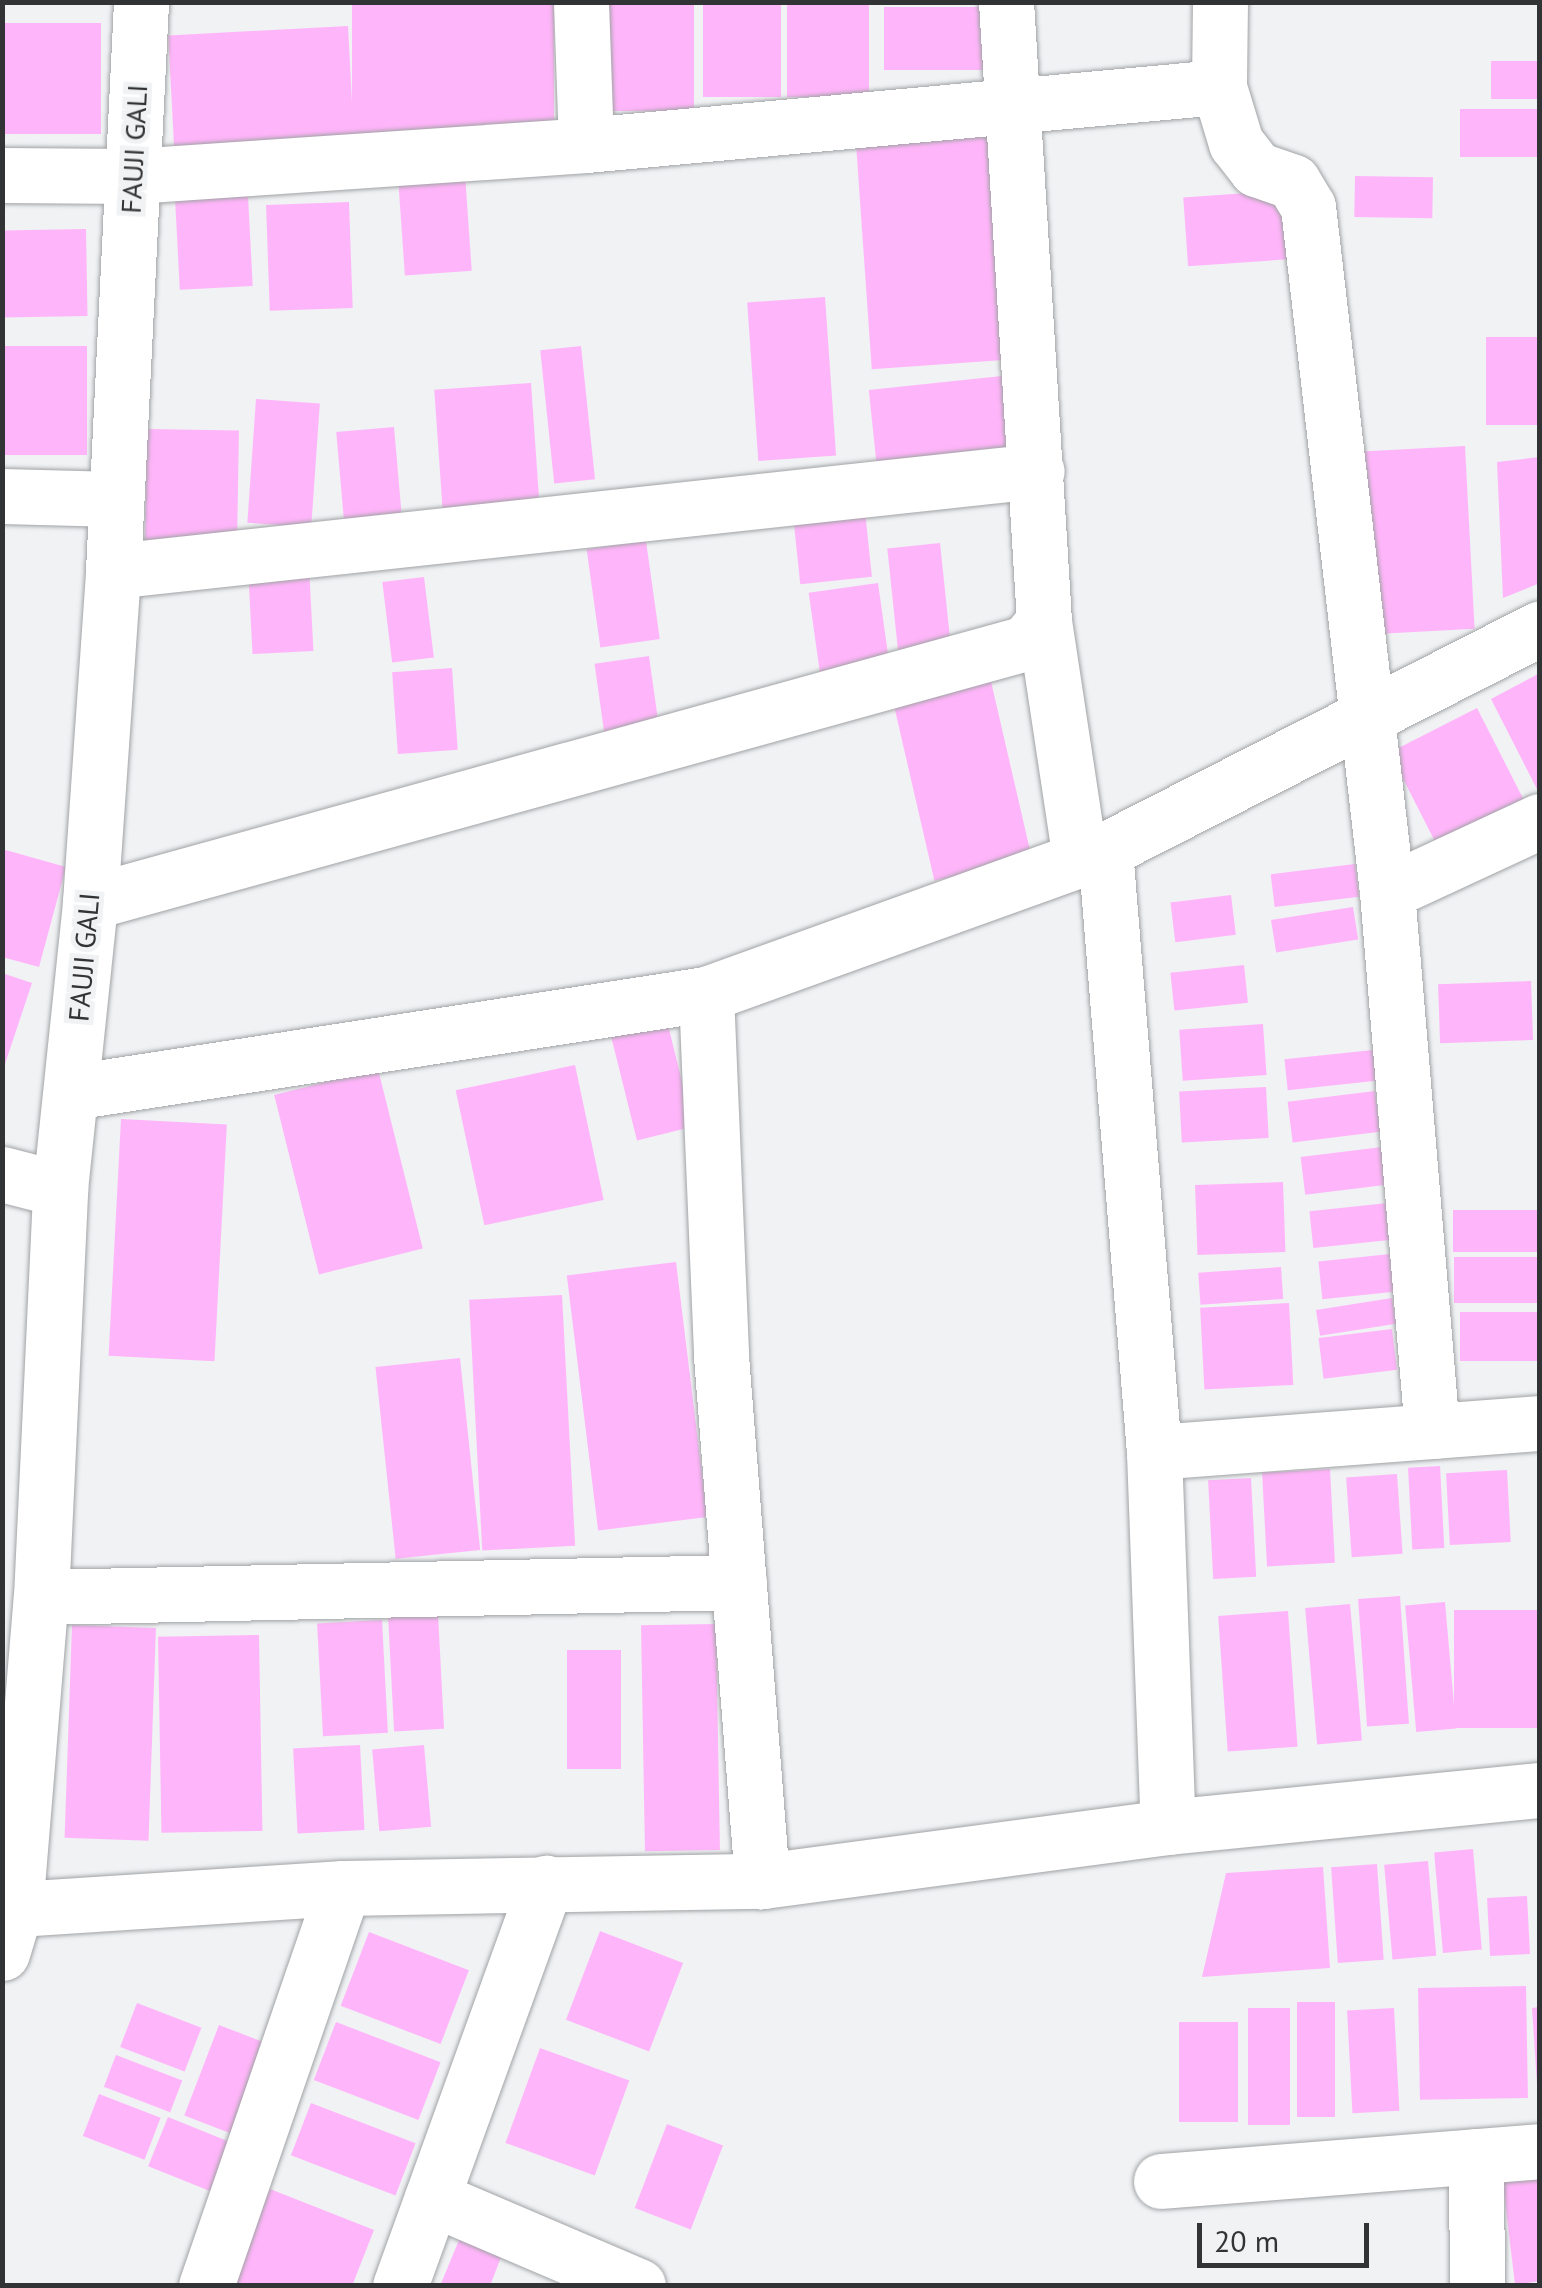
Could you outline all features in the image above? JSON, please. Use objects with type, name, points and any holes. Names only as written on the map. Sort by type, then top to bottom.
[{"type":"street","name":"FAUJI GALI","points":[[7,1924],[41,1597],[60,1189],[90,902],[113,571],[141,2]]},
{"type":"street","points":[[581,2],[586,145]]},
{"type":"street","points":[[1006,2],[1044,621],[1093,855],[1154,1452],[1168,1827]]},
{"type":"street","points":[[1220,2],[1219,88],[1246,161],[1292,182],[1308,207],[1387,892],[1432,1430]]},
{"type":"street","points":[[2,175],[133,176],[586,145],[1010,110],[1219,88]]},
{"type":"street","points":[[113,571],[1037,472]]},
{"type":"street","points":[[2,496],[116,499]]},
{"type":"street","points":[[90,902],[572,764],[1006,653],[1044,621]]},
{"type":"street","points":[[72,1092],[706,994],[1093,855],[1540,628]]},
{"type":"street","points":[[1387,892],[1540,821]]},
{"type":"street","points":[[706,994],[739,1582],[762,1880]]},
{"type":"street","points":[[2,1174],[60,1189]]},
{"type":"street","points":[[1154,1452],[1540,1423]]},
{"type":"street","points":[[41,1597],[739,1582]]},
{"type":"street","points":[[7,1924],[343,1888],[762,1880],[1168,1827],[1540,1790]]},
{"type":"street","points":[[400,2286],[546,1883]]},
{"type":"street","points":[[206,2286],[343,1888]]},
{"type":"street","points":[[1161,2182],[1540,2151]]},
{"type":"street","points":[[1476,2156],[1477,2286]]},
{"type":"street","points":[[432,2198],[638,2286]]},
{"type":"building","points":[[352,2],[554,2],[554,148],[352,148]]},
{"type":"building","points":[[589,2],[694,2],[694,111],[589,111]]},
{"type":"building","points":[[703,2],[781,2],[781,97],[703,97]]},
{"type":"building","points":[[787,2],[869,2],[869,97],[787,97]]},
{"type":"building","points":[[884,7],[1001,7],[1001,70],[884,70]]},
{"type":"building","points":[[2,23],[101,23],[101,134],[2,134]]},
{"type":"building","points":[[348,26],[355,155],[175,164],[168,35]]},
{"type":"building","points":[[1491,61],[1540,61],[1540,99],[1491,99]]},
{"type":"building","points":[[1460,109],[1540,109],[1540,157],[1460,157]]},
{"type":"building","points":[[1009,124],[1025,358],[872,369],[855,135]]},
{"type":"building","points":[[464,160],[472,271],[405,275],[397,165]]},
{"type":"building","points":[[1355,176],[1433,177],[1432,218],[1354,217]]},
{"type":"building","points":[[1290,190],[1295,259],[1188,266],[1183,197]]},
{"type":"building","points":[[248,196],[253,286],[180,290],[175,200]]},
{"type":"building","points":[[349,202],[353,308],[270,311],[266,205]]},
{"type":"building","points":[[86,229],[88,316],[4,317],[2,230]]},
{"type":"building","points":[[825,297],[836,456],[758,461],[747,302]]},
{"type":"building","points":[[1486,337],[1540,337],[1540,425],[1486,425]]},
{"type":"building","points":[[2,346],[87,346],[87,455],[2,455]]},
{"type":"building","points":[[581,346],[595,479],[554,484],[540,350]]},
{"type":"building","points":[[1011,375],[1020,461],[878,475],[869,390]]},
{"type":"building","points":[[531,383],[540,507],[443,513],[434,390]]},
{"type":"building","points":[[256,399],[320,403],[311,527],[247,523]]},
{"type":"building","points":[[394,427],[402,515],[344,520],[336,432]]},
{"type":"building","points":[[147,429],[239,431],[237,549],[145,547]]},
{"type":"building","points":[[1465,446],[1475,629],[1372,634],[1362,451]]},
{"type":"building","points":[[1540,457],[1540,583],[1503,598],[1497,462]]},
{"type":"building","points":[[865,511],[872,577],[800,584],[793,519]]},
{"type":"building","points":[[646,541],[660,639],[600,647],[587,549]]},
{"type":"building","points":[[940,543],[953,664],[900,670],[887,549]]},
{"type":"building","points":[[309,566],[313,651],[253,654],[248,569]]},
{"type":"building","points":[[424,577],[434,657],[392,663],[382,582]]},
{"type":"building","points":[[878,583],[892,680],[822,690],[809,593]]},
{"type":"building","points":[[649,656],[660,734],[606,742],[595,664]]},
{"type":"building","points":[[452,668],[458,750],[398,754],[392,672]]},
{"type":"building","points":[[1540,673],[1540,795],[1491,699]]},
{"type":"building","points":[[990,677],[1032,858],[934,881],[893,699]]},
{"type":"building","points":[[1477,708],[1528,809],[1441,853],[1390,752]]},
{"type":"building","points":[[2,849],[66,867],[39,967],[2,957]]},
{"type":"building","points":[[1355,864],[1359,897],[1275,907],[1271,874]]},
{"type":"building","points":[[1231,895],[1236,935],[1175,942],[1170,902]]},
{"type":"building","points":[[1353,907],[1358,940],[1276,953],[1271,920]]},
{"type":"building","points":[[1244,965],[1248,1003],[1174,1011],[1170,973]]},
{"type":"building","points":[[2,973],[32,983],[3,1070],[2,1070]]},
{"type":"building","points":[[1531,981],[1533,1040],[1440,1043],[1438,984]]},
{"type":"building","points":[[664,1009],[693,1126],[637,1140],[608,1023]]},
{"type":"building","points":[[1263,1024],[1267,1075],[1183,1081],[1179,1030]]},
{"type":"building","points":[[1373,1050],[1376,1081],[1288,1090],[1284,1059]]},
{"type":"building","points":[[575,1065],[604,1200],[484,1225],[456,1090]]},
{"type":"building","points":[[378,1069],[423,1249],[319,1274],[274,1095]]},
{"type":"building","points":[[1266,1087],[1269,1138],[1182,1142],[1179,1092]]},
{"type":"building","points":[[1375,1091],[1380,1132],[1293,1142],[1288,1102]]},
{"type":"building","points":[[121,1119],[227,1125],[214,1361],[109,1356]]},
{"type":"building","points":[[1382,1147],[1387,1185],[1305,1195],[1301,1157]]},
{"type":"building","points":[[1283,1182],[1285,1252],[1197,1255],[1195,1185]]},
{"type":"building","points":[[1388,1203],[1392,1240],[1313,1248],[1309,1211]]},
{"type":"building","points":[[1453,1210],[1540,1210],[1540,1252],[1453,1252]]},
{"type":"building","points":[[1390,1254],[1394,1292],[1322,1299],[1318,1262]]},
{"type":"building","points":[[1454,1257],[1540,1257],[1540,1303],[1454,1303]]},
{"type":"building","points":[[676,1262],[707,1517],[598,1530],[567,1275]]},
{"type":"building","points":[[1281,1267],[1283,1299],[1200,1305],[1198,1273]]},
{"type":"building","points":[[562,1295],[575,1546],[482,1551],[469,1300]]},
{"type":"building","points":[[1392,1298],[1396,1324],[1320,1336],[1316,1310]]},
{"type":"building","points":[[1289,1303],[1293,1385],[1204,1390],[1200,1308]]},
{"type":"building","points":[[1460,1312],[1540,1312],[1540,1361],[1460,1361]]},
{"type":"building","points":[[1392,1329],[1397,1370],[1324,1379],[1319,1338]]},
{"type":"building","points":[[460,1358],[480,1550],[396,1559],[375,1367]]},
{"type":"building","points":[[1440,1466],[1444,1548],[1412,1550],[1408,1468]]},
{"type":"building","points":[[1330,1469],[1335,1563],[1267,1566],[1262,1473]]},
{"type":"building","points":[[1507,1470],[1511,1542],[1450,1545],[1446,1473]]},
{"type":"building","points":[[1397,1474],[1403,1554],[1352,1557],[1346,1478]]},
{"type":"building","points":[[1251,1478],[1256,1577],[1213,1579],[1208,1480]]},
{"type":"building","points":[[1400,1596],[1409,1724],[1367,1727],[1358,1599]]},
{"type":"building","points":[[1445,1602],[1456,1729],[1416,1732],[1405,1605]]},
{"type":"building","points":[[1350,1604],[1362,1740],[1317,1744],[1305,1608]]},
{"type":"building","points":[[1454,1610],[1540,1610],[1540,1728],[1454,1728]]},
{"type":"building","points":[[1288,1611],[1297,1747],[1228,1752],[1218,1616]]},
{"type":"building","points":[[438,1614],[444,1729],[394,1731],[388,1617]]},
{"type":"building","points":[[382,1620],[388,1733],[323,1736],[317,1623]]},
{"type":"building","points":[[716,1624],[720,1850],[645,1851],[641,1625]]},
{"type":"building","points":[[72,1625],[156,1628],[149,1841],[65,1838]]},
{"type":"building","points":[[259,1635],[262,1831],[161,1833],[158,1637]]},
{"type":"building","points":[[567,1650],[621,1650],[621,1769],[567,1769]]},
{"type":"building","points":[[360,1745],[364,1830],[298,1833],[293,1749]]},
{"type":"building","points":[[424,1745],[431,1827],[379,1831],[372,1750]]},
{"type":"building","points":[[1473,1849],[1482,1950],[1443,1953],[1434,1852]]},
{"type":"building","points":[[1428,1861],[1436,1956],[1392,1959],[1384,1865]]},
{"type":"building","points":[[1377,1864],[1384,1960],[1338,1963],[1331,1867]]},
{"type":"building","points":[[1323,1867],[1330,1968],[1202,1977],[1226,1873]]},
{"type":"building","points":[[1527,1896],[1530,1954],[1490,1956],[1487,1898]]},
{"type":"building","points":[[600,1931],[683,1963],[649,2052],[566,2020]]},
{"type":"building","points":[[369,1932],[469,1970],[441,2044],[341,2006]]},
{"type":"building","points":[[1526,1986],[1528,2098],[1420,2100],[1418,1988]]},
{"type":"building","points":[[1297,2002],[1335,2002],[1335,2117],[1297,2117]]},
{"type":"building","points":[[137,2003],[201,2028],[185,2072],[120,2047]]},
{"type":"building","points":[[1540,2007],[1540,2084],[1537,2084],[1532,2008]]},
{"type":"building","points":[[1248,2008],[1290,2008],[1290,2125],[1248,2125]]},
{"type":"building","points":[[1394,2008],[1399,2111],[1352,2113],[1347,2010]]},
{"type":"building","points":[[336,2022],[441,2062],[418,2120],[314,2080]]},
{"type":"building","points":[[1179,2022],[1238,2022],[1238,2122],[1179,2122]]},
{"type":"building","points":[[219,2025],[275,2047],[240,2137],[184,2116]]},
{"type":"building","points":[[540,2048],[629,2080],[595,2175],[505,2143]]},
{"type":"building","points":[[116,2055],[182,2080],[170,2112],[104,2087]]},
{"type":"building","points":[[99,2094],[161,2118],[144,2160],[83,2136]]},
{"type":"building","points":[[311,2103],[416,2143],[395,2195],[291,2155]]},
{"type":"building","points":[[168,2117],[238,2145],[219,2195],[148,2166]]},
{"type":"building","points":[[667,2124],[723,2146],[691,2230],[635,2208]]},
{"type":"building","points":[[1540,2170],[1540,2281],[1515,2285],[1502,2175]]},
{"type":"building","points":[[270,2189],[374,2230],[352,2286],[231,2286]]},
{"type":"building","points":[[464,2228],[506,2244],[490,2286],[440,2286]]}]
